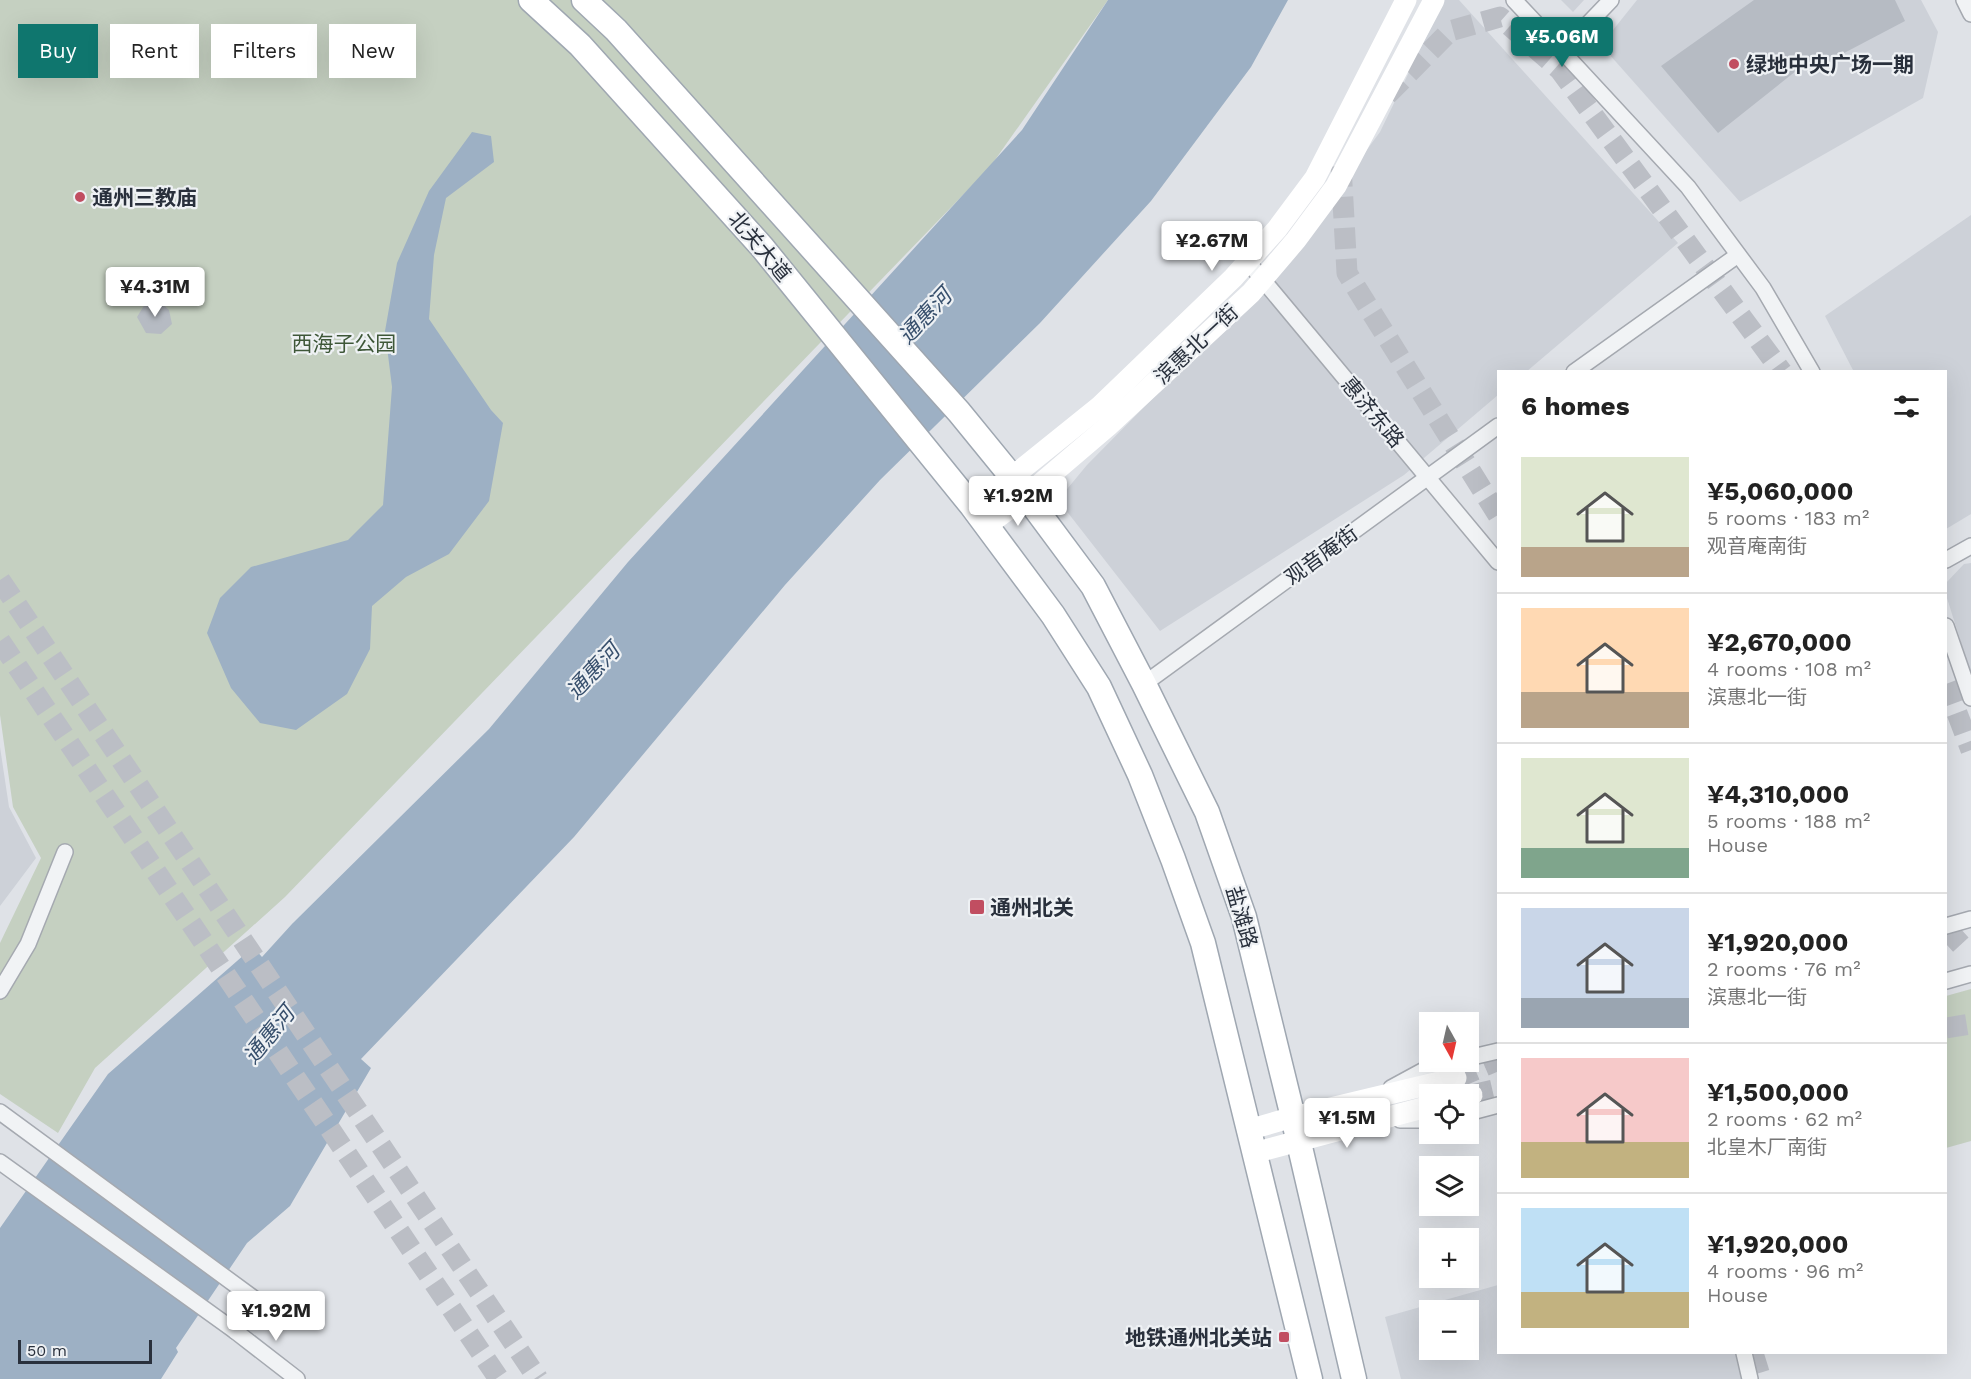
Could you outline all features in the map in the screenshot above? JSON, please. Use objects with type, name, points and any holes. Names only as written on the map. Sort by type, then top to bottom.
[{"type":"main road","name":"北关大道","points":[[531,0],[580,45],[762,247],[972,506]]},
{"type":"main road","name":"北关大道","points":[[584,0],[616,30],[788,221],[983,441],[1026,496]]},
{"type":"main road","name":"盐滩路","points":[[1026,496],[1093,586],[1208,812],[1244,917],[1354,1379]]},
{"type":"main road","points":[[972,506],[1053,615],[1099,687],[1140,775],[1173,859],[1203,943],[1310,1379]]},
{"type":"street","name":"滨惠北一街","points":[[972,506],[1099,407],[1248,262],[1277,229],[1314,178],[1406,0]]},
{"type":"street","name":"滨惠北一街","points":[[986,526],[1026,496],[1108,426],[1263,279],[1296,240],[1336,186],[1434,0]]},
{"type":"street","points":[[1514,0],[1688,188],[1763,288],[1811,370]]},
{"type":"street","points":[[1562,51],[1611,0]]},
{"type":"street","points":[[1964,0],[1971,14]]},
{"type":"street","points":[[1577,370],[1738,255]]},
{"type":"street","name":"惠济东路","points":[[1248,262],[1497,561]]},
{"type":"street","name":"观音庵街","points":[[1144,684],[1497,427]]},
{"type":"street","points":[[1947,559],[1971,546]]},
{"type":"street","points":[[1947,629],[1971,698]]},
{"type":"street","points":[[0,991],[28,944],[65,852]]},
{"type":"street","points":[[1947,926],[1971,919]]},
{"type":"street","points":[[1947,981],[1971,974]]},
{"type":"street","points":[[1479,1055],[1497,1051]]},
{"type":"street","points":[[1248,1130],[1376,1096],[1449,1072]]},
{"type":"street","points":[[1479,1102],[1497,1105]]},
{"type":"street","points":[[1254,1153],[1419,1109]]},
{"type":"street","points":[[0,1112],[256,1300],[236,1331]]},
{"type":"street","points":[[1381,1119],[1419,1120]]},
{"type":"street","points":[[0,1162],[236,1331],[297,1379]]},
{"type":"street","points":[[1744,1354],[1750,1379]]},
{"type":"shaded area","points":[[1444,0],[1459,0],[1678,243],[1528,370],[1497,370],[1497,396],[1404,475],[1160,631],[1058,500],[1087,465],[1276,273],[1380,132]]},
{"type":"shaded area","points":[[1561,0],[1584,0],[1573,12]]},
{"type":"shaded area","name":"绿地中央广场一期","points":[[1637,0],[1921,0],[1938,32],[1923,98],[1740,202],[1601,45]]},
{"type":"shaded area","points":[[1971,215],[1971,514],[1947,528],[1947,370],[1853,370],[1825,316]]},
{"type":"shaded area","points":[[1971,563],[1971,674],[1947,598],[1947,582],[1964,564]]},
{"type":"shaded area","points":[[0,747],[9,807],[36,858],[0,906]]},
{"type":"shaded area","points":[[1497,1285],[1497,1354],[1741,1354],[1754,1379],[1401,1379],[1385,1317],[1419,1307],[1419,1360],[1479,1360],[1479,1300],[1445,1300]]},
{"type":"green space","name":"西海子公园","points":[[0,0],[1108,0],[990,167],[285,897],[95,1068],[58,1133],[0,1094],[0,943],[41,858],[13,807],[0,715]]},
{"type":"green space","points":[[1971,989],[1971,1141],[1947,1148],[1947,996]]},
{"type":"water","name":"通惠河","points":[[1108,0],[1288,0],[1251,67],[1151,201],[1040,323],[880,480],[785,585],[574,837],[361,1059],[371,1068],[290,1206],[247,1243],[176,1348],[178,1352],[161,1379],[0,1379],[0,1228],[108,1074],[253,947],[262,957],[292,924],[489,729],[628,562],[1022,130]]},
{"type":"water","points":[[472,132],[491,136],[494,162],[446,198],[434,255],[429,319],[491,410],[503,423],[489,501],[449,554],[406,577],[372,606],[370,649],[347,694],[296,730],[260,723],[231,688],[207,633],[220,598],[251,567],[348,540],[383,505],[392,387],[385,331],[397,263],[429,191]]},
{"type":"building","name":"绿地中央广场一期","points":[[1754,0],[1895,0],[1905,21],[1827,62],[1816,55],[1718,133],[1661,66]]},
{"type":"building","points":[[159,301],[169,310],[172,324],[161,334],[146,333],[137,317],[145,304]]},
{"type":"tunnel","points":[[1387,95],[1450,31],[1500,17],[1560,70],[1781,370]]},
{"type":"tunnel","points":[[1341,166],[1347,273],[1497,513]]},
{"type":"tunnel","points":[[0,580],[538,1379]]},
{"type":"tunnel","points":[[0,641],[499,1379]]},
{"type":"tunnel","points":[[1947,687],[1971,750]]},
{"type":"tunnel","points":[[1947,943],[1971,921]]},
{"type":"tunnel","points":[[1947,1028],[1971,1024]]},
{"type":"tunnel","points":[[1456,1078],[1497,1060]]},
{"type":"tunnel","points":[[1479,1093],[1497,1089]]},
{"type":"tunnel","points":[[1753,1354],[1761,1379]]},
{"type":"place","name":"绿地中央广场一期","points":[[1734,64]]},
{"type":"place","name":"通州三教庙","points":[[80,197]]},
{"type":"place","name":"通州北关","points":[[977,907]]},
{"type":"place","name":"地铁通州北关站","points":[[1284,1337]]}]
